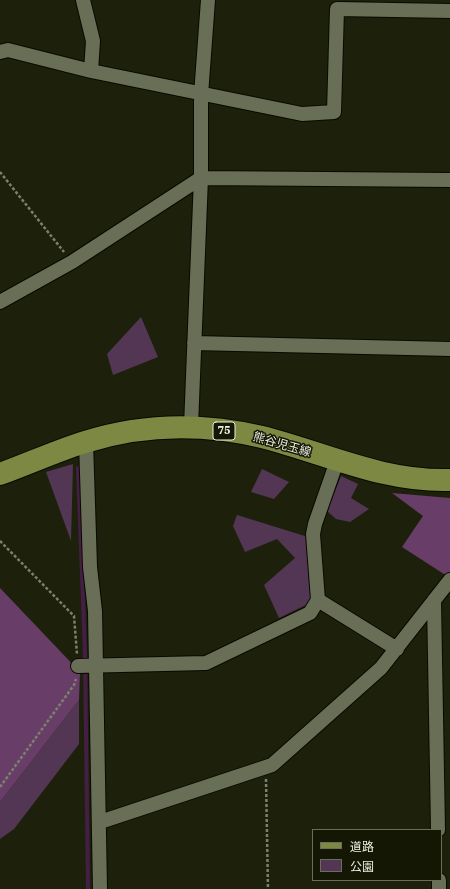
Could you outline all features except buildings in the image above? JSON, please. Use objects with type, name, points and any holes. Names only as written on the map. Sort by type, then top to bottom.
[{"type":"main road","name":"熊谷児玉線","points":[[0,474],[86,442],[144,429],[191,426],[261,437],[362,469],[420,479],[450,480]]},
{"type":"street","points":[[83,0],[93,41],[91,71]]},
{"type":"street","points":[[191,426],[201,178],[202,95],[208,0]]},
{"type":"street","points":[[0,52],[8,50],[91,71],[202,95],[302,114],[334,112],[337,9],[450,11]]},
{"type":"street","points":[[0,302],[72,262],[201,178],[450,180]]},
{"type":"street","points":[[194,343],[450,349]]},
{"type":"street","points":[[86,442],[90,567],[95,611],[100,822],[100,889]]},
{"type":"street","points":[[78,666],[206,663],[310,613],[318,600],[313,534],[315,524],[337,461]]},
{"type":"street","points":[[100,822],[272,765],[381,668],[450,580]]},
{"type":"street","points":[[318,600],[397,649]]},
{"type":"street","points":[[434,600],[438,829]]},
{"type":"path","points":[[0,172],[72,262]]},
{"type":"path","points":[[0,541],[74,616],[78,666],[74,685],[0,787]]},
{"type":"path","points":[[266,767],[268,889]]},
{"type":"green space","points":[[141,317],[158,357],[113,375],[107,354]]},
{"type":"green space","points":[[73,464],[71,541],[46,472]]},
{"type":"green space","points":[[262,469],[289,482],[274,499],[251,492]]},
{"type":"green space","points":[[341,476],[358,484],[351,498],[369,509],[350,522],[336,519],[327,511]]},
{"type":"green space","points":[[237,515],[308,537],[313,593],[310,603],[279,618],[264,585],[295,558],[277,539],[245,552],[233,526]]},
{"type":"green space","points":[[79,700],[79,744],[14,829],[0,839],[0,802]]},
{"type":"shaded area","points":[[392,493],[450,498],[450,572],[447,576],[402,547],[423,516]]},
{"type":"shaded area","points":[[0,588],[80,672],[79,700],[0,802]]},
{"type":"waterway","points":[[78,468],[85,655],[88,889]]}]
